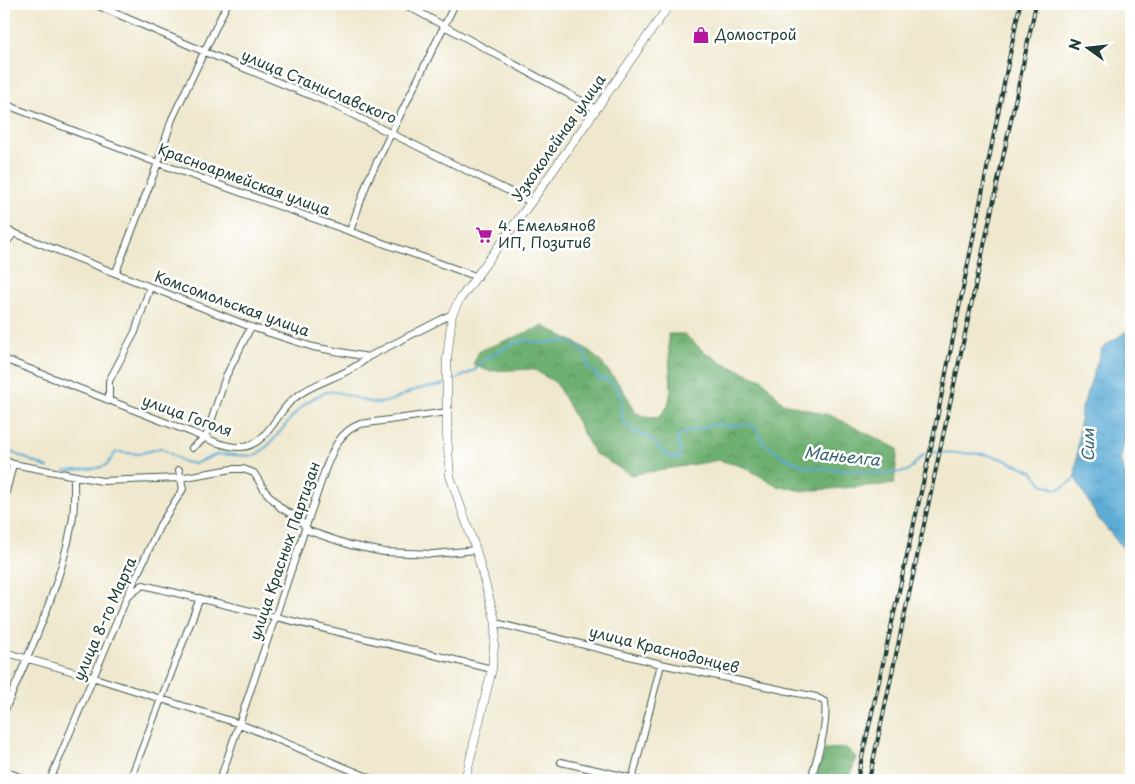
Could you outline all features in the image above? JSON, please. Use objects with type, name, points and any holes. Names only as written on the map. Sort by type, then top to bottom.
[{"type":"street","name":"улица Станиславского","points":[[94,4],[329,103],[393,132],[531,202]]},
{"type":"street","points":[[116,272],[158,163],[172,119],[227,4]]},
{"type":"street","points":[[404,4],[596,109]]},
{"type":"street","points":[[350,231],[368,180],[455,4]]},
{"type":"street","name":"Узкоколейная улица","points":[[464,780],[492,669],[496,623],[476,550],[450,476],[447,372],[452,314],[460,299],[478,277],[670,4]]},
{"type":"street","name":"Красноармейская улица","points":[[4,104],[158,163],[478,277]]},
{"type":"street","name":"Комсомольская улица","points":[[4,229],[251,327],[313,347],[368,357]]},
{"type":"street","points":[[4,245],[14,233]]},
{"type":"street","points":[[109,401],[109,381],[135,332],[150,287]]},
{"type":"street","points":[[368,357],[452,314]]},
{"type":"street","points":[[192,448],[206,437],[226,376],[251,327]]},
{"type":"street","name":"улица Гоголя","points":[[4,359],[109,401],[234,446],[252,445],[268,431],[290,402],[312,387],[357,367],[368,357]]},
{"type":"street","name":"улица Красных Партизан","points":[[220,780],[335,446],[348,429],[360,424],[447,412]]},
{"type":"street","points":[[4,460],[12,464],[102,481],[180,478],[232,469],[243,469],[254,473],[265,491],[281,508],[298,518],[305,529],[350,545],[384,552],[434,554],[476,550]]},
{"type":"street","points":[[4,500],[12,464]]},
{"type":"street","name":"улица 8-го Марта","points":[[50,780],[127,597],[160,526],[183,489],[179,470]]},
{"type":"street","points":[[4,712],[62,566],[73,521],[74,477]]},
{"type":"street","points":[[127,597],[143,585],[492,669]]},
{"type":"street","points":[[130,780],[162,701],[200,598]]},
{"type":"street","name":"улица Краснодонцев","points":[[496,623],[661,664],[816,698],[825,702],[823,732],[811,780]]},
{"type":"street","points":[[4,652],[92,677],[162,701],[240,724],[376,780]]},
{"type":"street","points":[[561,762],[635,780],[661,664]]},
{"type":"street","points":[[4,771],[28,780]]},
{"type":"green space","points":[[543,326],[585,348],[598,359],[620,387],[635,412],[645,417],[658,418],[668,406],[671,390],[668,334],[684,334],[703,351],[724,364],[762,379],[783,403],[832,416],[898,449],[894,484],[804,491],[778,486],[744,467],[719,460],[631,475],[594,453],[556,383],[533,369],[489,371],[473,365],[479,351]]},
{"type":"green space","points":[[846,748],[856,757],[849,780],[815,780],[826,749]]},
{"type":"water","name":"Сим","points":[[1131,328],[1131,416],[1120,460],[1131,490],[1131,558],[1097,517],[1075,477],[1081,411],[1102,348]]},
{"type":"waterway","name":"Маньелга","points":[[450,382],[475,370],[485,359],[514,343],[527,340],[538,343],[568,341],[585,354],[587,366],[600,379],[607,379],[619,389],[622,416],[626,425],[651,439],[666,454],[673,458],[678,458],[681,455],[677,438],[679,435],[714,424],[732,426],[749,424],[756,428],[763,442],[785,458],[807,467],[886,474],[908,471],[922,456],[933,452],[983,454],[1000,458],[1032,471],[1042,484],[1056,489],[1061,488],[1078,477]]},
{"type":"waterway","name":"Маньелга","points":[[65,471],[98,468],[107,465],[116,452],[138,454],[161,448],[184,462],[194,464],[218,454],[253,456],[271,442],[302,406],[324,393],[337,392],[365,401],[380,403],[390,401],[414,390],[445,384]]},
{"type":"waterway","name":"Маньелга","points":[[4,449],[48,468]]},
{"type":"railway","points":[[857,780],[933,438],[1020,4]]},
{"type":"railway","points":[[869,780],[1036,4]]},
{"type":"place","name":"Домострой","points":[[701,35]]},
{"type":"place","name":"4. Емельянов ИП, Позитив","points":[[484,235]]}]
